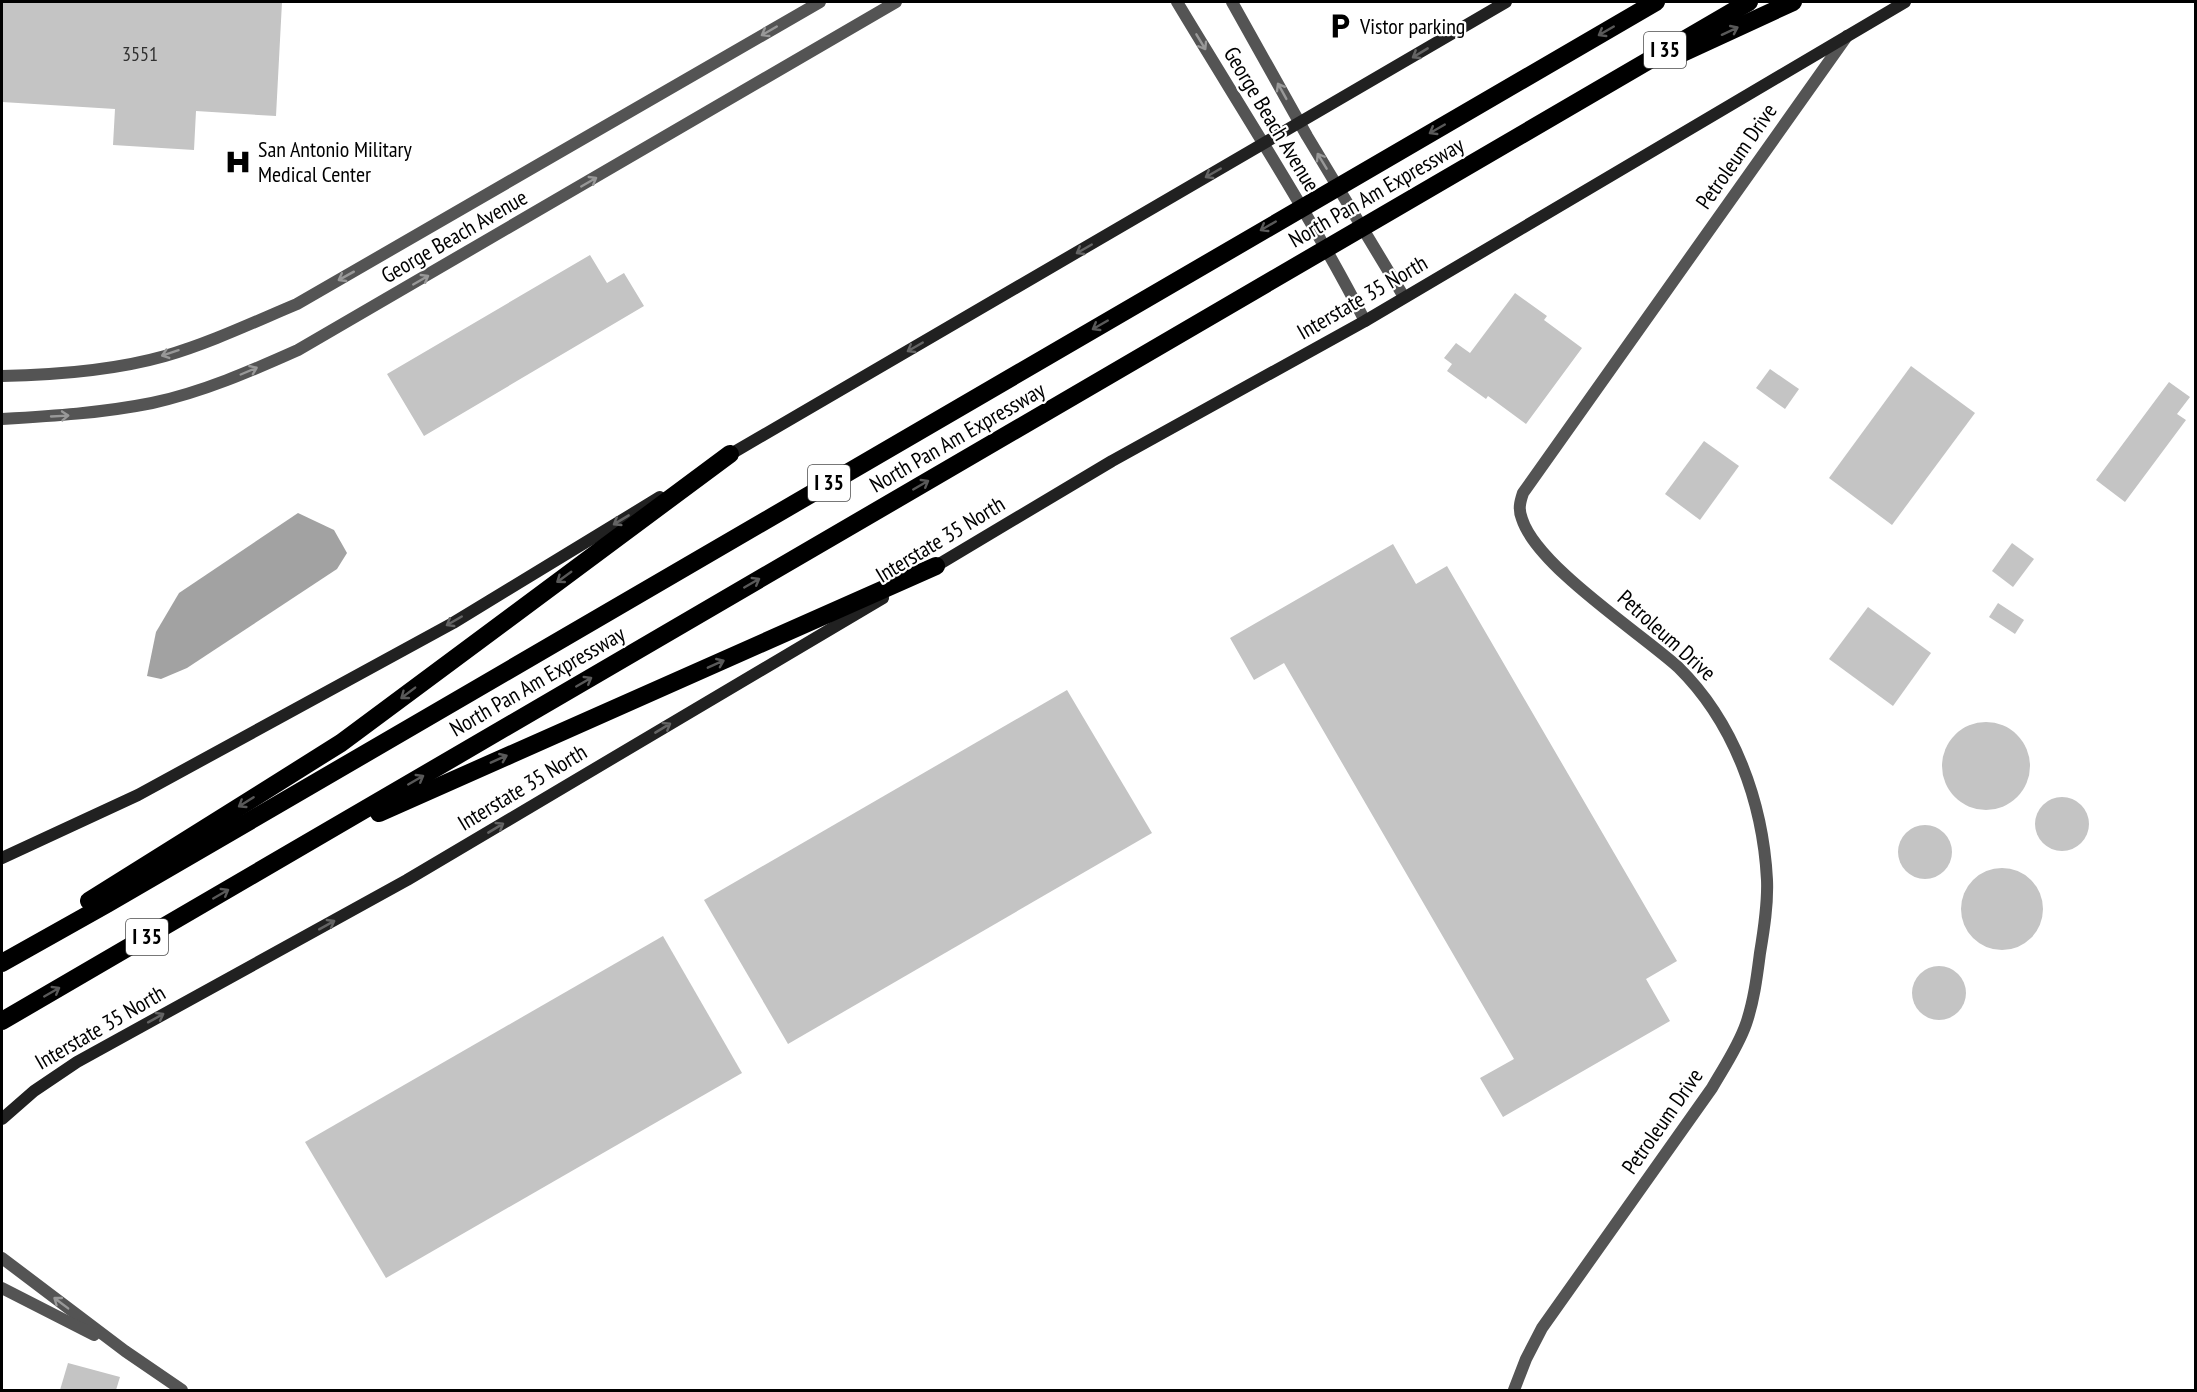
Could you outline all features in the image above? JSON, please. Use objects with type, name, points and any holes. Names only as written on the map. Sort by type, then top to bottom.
[{"type":"highway","name":"North Pan Am Expressway","points":[[2,963],[118,898],[1656,2]]},
{"type":"highway","name":"North Pan Am Expressway","points":[[2,1021],[1749,2]]},
{"type":"highway","points":[[1581,99],[1793,2]]},
{"type":"highway","points":[[2,956],[341,742],[730,454]]},
{"type":"highway","points":[[292,852],[936,566]]},
{"type":"main road","points":[[2,858],[138,795],[453,623],[730,454],[1506,2]]},
{"type":"main road","name":"Interstate 35 North","points":[[2,1119],[34,1090],[77,1062],[407,880],[1112,461],[1365,321],[1905,2]]},
{"type":"street","name":"George Beach Avenue","points":[[2,376],[96,370],[165,356],[297,304],[820,2]]},
{"type":"street","name":"George Beach Avenue","points":[[2,419],[74,416],[153,403],[227,381],[298,350],[896,2]]},
{"type":"street","name":"George Beach Avenue","points":[[1177,2],[1264,144],[1365,321]]},
{"type":"street","name":"George Beach Avenue","points":[[1232,2],[1307,136],[1404,297]]},
{"type":"street","name":"Petroleum Drive","points":[[1514,1390],[1526,1359],[1542,1328],[1712,1088],[1731,1057],[1746,1024],[1757,979],[1766,910],[1767,881],[1755,800],[1744,769],[1714,708],[1695,683],[1678,667],[1564,575],[1529,533],[1522,520],[1519,507],[1523,493],[1848,35]]},
{"type":"street","points":[[2,1258],[125,1351],[182,1390]]},
{"type":"street","points":[[2,1288],[125,1351]]},
{"type":"shaded area","points":[[298,513],[334,530],[347,553],[337,569],[187,668],[161,679],[147,676],[156,632],[179,593]]},
{"type":"building","name":"San Antonio Military Medical Center","points":[[2,2],[282,2],[276,116],[196,111],[194,150],[113,145],[115,109],[2,102]]},
{"type":"building","points":[[590,255],[607,283],[624,273],[644,306],[424,436],[387,374]]},
{"type":"building","points":[[1515,293],[1547,316],[1544,320],[1582,348],[1526,424],[1488,396],[1486,399],[1447,371],[1452,364],[1444,358],[1456,343],[1470,353]]},
{"type":"building","points":[[1911,366],[1975,413],[1892,525],[1829,478]]},
{"type":"building","points":[[1770,369],[1799,389],[1785,409],[1756,388]]},
{"type":"building","points":[[2169,382],[2190,397],[2177,414],[2186,420],[2125,502],[2096,480]]},
{"type":"building","points":[[1704,441],[1739,466],[1700,520],[1665,494]]},
{"type":"building","points":[[2012,543],[2034,559],[2013,587],[1992,571]]},
{"type":"building","points":[[1393,544],[1416,584],[1447,566],[1677,961],[1646,979],[1670,1021],[1503,1117],[1480,1078],[1514,1059],[1284,663],[1254,680],[1230,638]]},
{"type":"building","points":[[1998,603],[2024,620],[2015,634],[1989,617]]},
{"type":"building","points":[[1868,607],[1931,653],[1893,706],[1829,659]]},
{"type":"building","points":[[1067,690],[1152,833],[788,1044],[704,900]]},
{"type":"building","points":[[1986,722],[2003,726],[2017,735],[2026,749],[2030,766],[2026,783],[2017,797],[2003,806],[1986,810],[1969,806],[1955,797],[1946,783],[1942,766],[1946,749],[1955,735],[1969,726]]},
{"type":"building","points":[[2062,797],[2072,799],[2081,805],[2087,814],[2089,824],[2087,834],[2081,843],[2072,849],[2062,851],[2052,849],[2043,843],[2037,834],[2035,824],[2037,814],[2043,805],[2052,799]]},
{"type":"building","points":[[1925,825],[1935,827],[1944,833],[1950,842],[1952,852],[1950,862],[1944,871],[1935,877],[1925,879],[1915,877],[1906,871],[1900,862],[1898,852],[1900,842],[1906,833],[1915,827]]},
{"type":"building","points":[[2002,868],[2018,871],[2031,880],[2040,893],[2043,909],[2040,925],[2031,938],[2018,947],[2002,950],[1986,947],[1973,938],[1964,925],[1961,909],[1964,893],[1973,880],[1986,871]]},
{"type":"building","points":[[663,936],[742,1073],[386,1278],[305,1142]]},
{"type":"building","points":[[1939,966],[1949,968],[1958,974],[1964,983],[1966,993],[1964,1003],[1958,1012],[1949,1018],[1939,1020],[1929,1018],[1920,1012],[1914,1003],[1912,993],[1914,983],[1920,974],[1929,968]]},
{"type":"building","points":[[68,1363],[120,1377],[116,1390],[60,1390]]},
{"type":"place","name":"Vistor parking","points":[[1340,26]]},
{"type":"place","name":"San Antonio Military Medical Center","points":[[238,162]]}]
